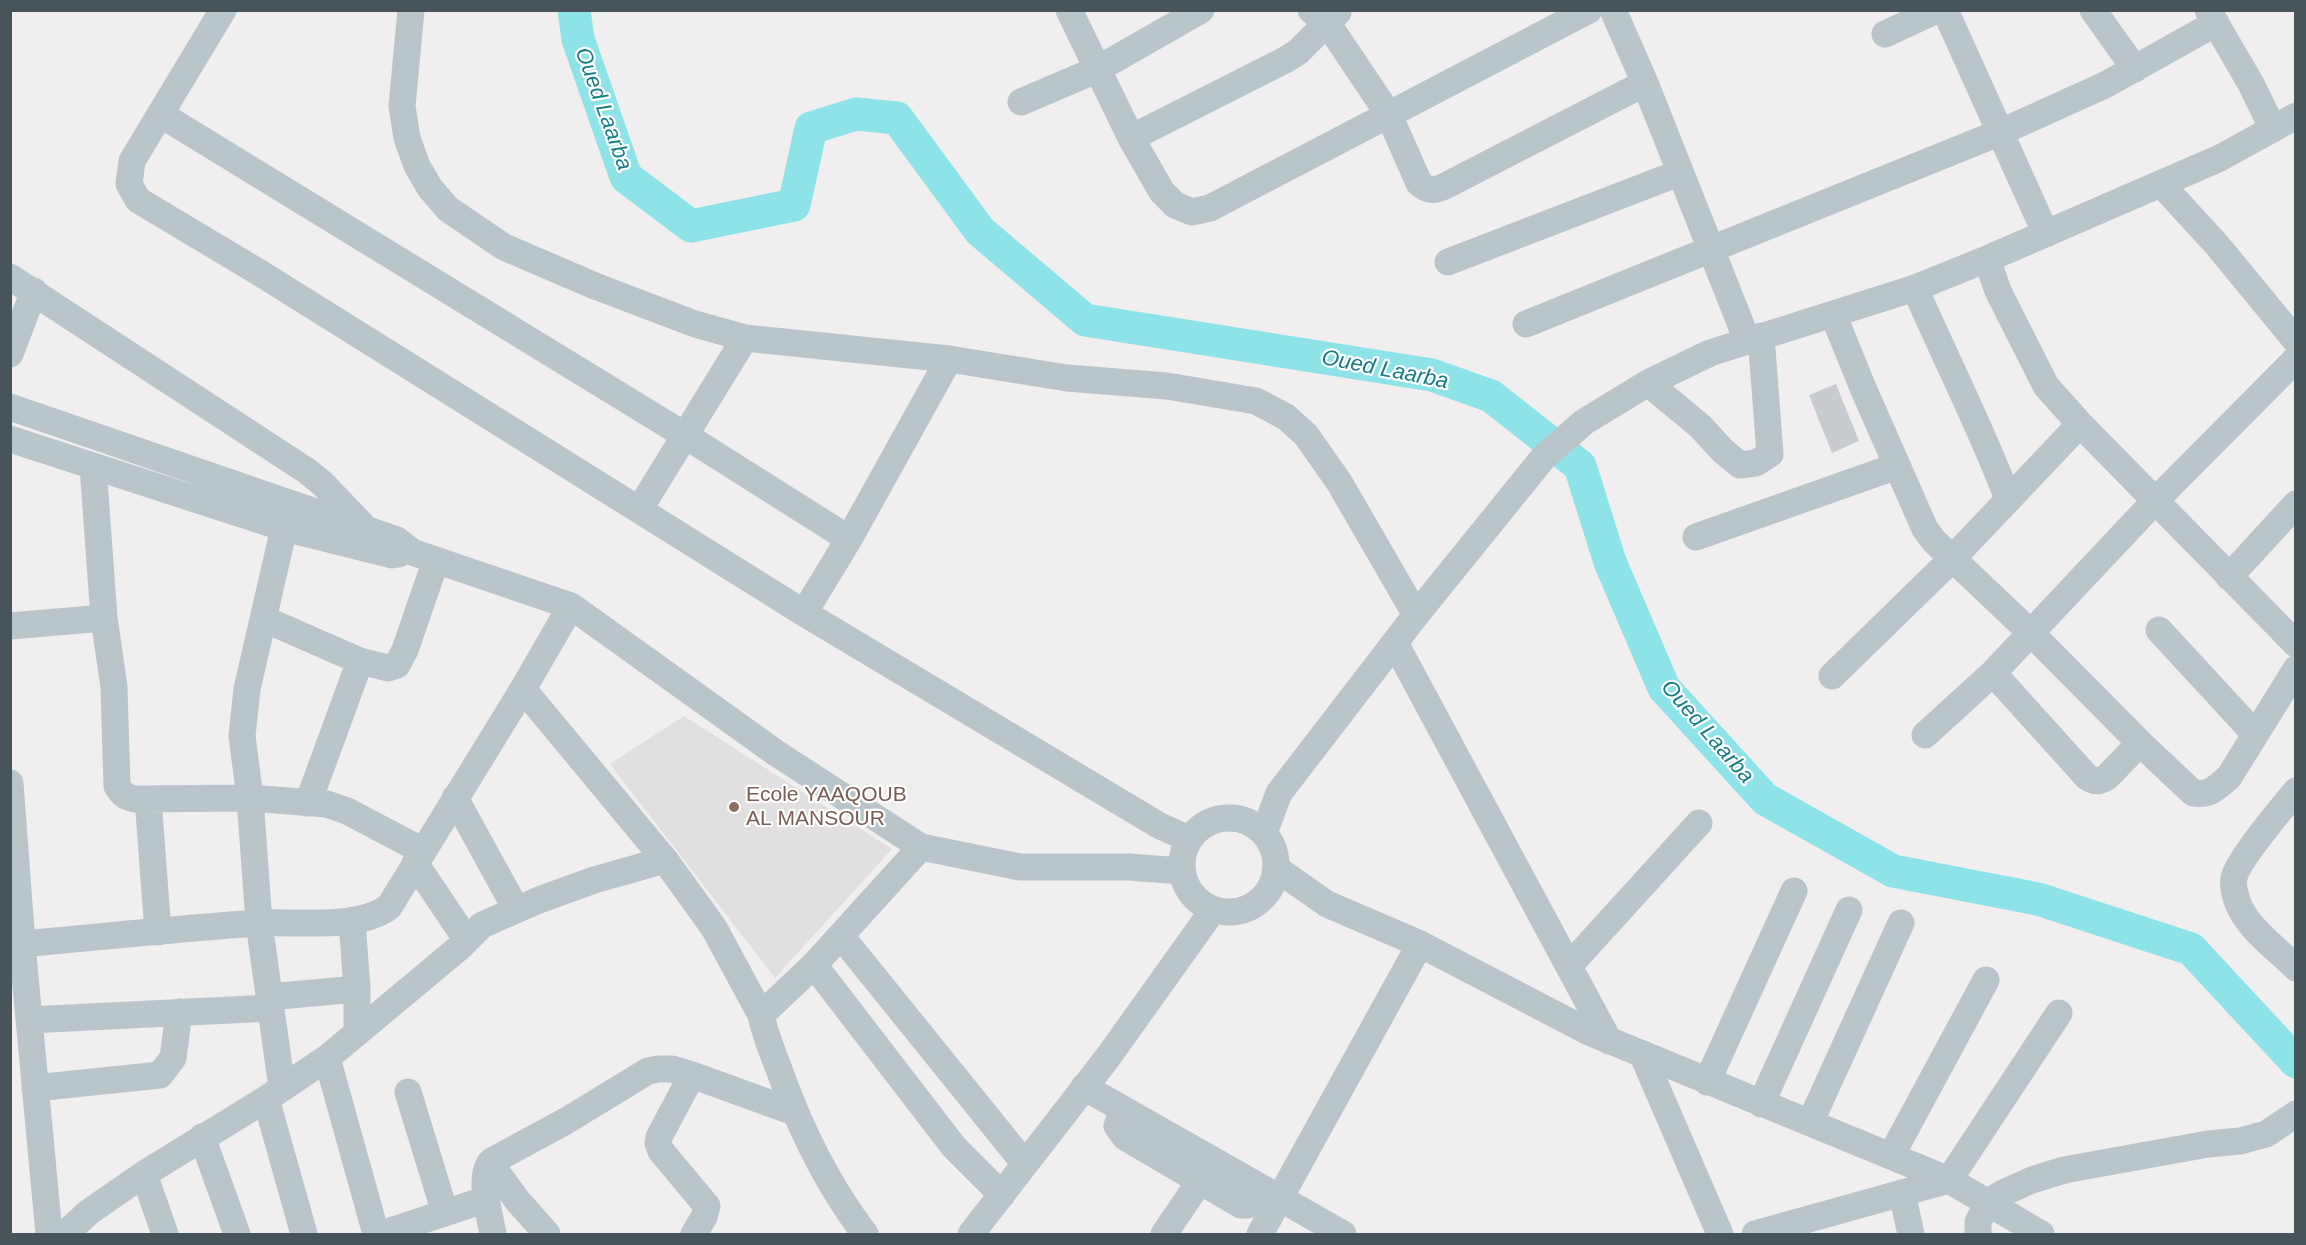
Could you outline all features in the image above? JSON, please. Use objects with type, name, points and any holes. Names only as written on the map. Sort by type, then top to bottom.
[{"type":"street","points":[[223,10],[132,161],[129,184],[138,200],[260,273],[804,613],[1150,820],[1187,862],[1200,904],[1227,913],[1254,906],[1265,896],[1273,883],[1277,868],[1276,856],[1272,843],[1253,824],[1240,819],[1226,818],[1212,821],[1199,828],[1187,862],[1179,956]]},
{"type":"street","points":[[411,10],[402,106],[407,138],[417,166],[429,188],[448,209],[504,247],[595,286],[684,320],[745,338],[949,359],[1067,378],[1167,387],[1256,401],[1286,417],[1306,435],[1339,482],[1416,615]]},
{"type":"street","points":[[1069,10],[1096,70],[1162,192],[1175,205],[1192,212],[1210,208],[1589,10]]},
{"type":"street","points":[[1021,102],[1096,70],[1201,10]]},
{"type":"street","points":[[1613,10],[1645,83],[1711,249],[1754,338],[1770,436],[1770,454],[1756,463],[1740,465],[1723,451],[1700,426],[1648,383]]},
{"type":"street","points":[[1886,34],[1937,10]]},
{"type":"street","points":[[1945,10],[2046,234]]},
{"type":"street","points":[[2093,10],[2134,69]]},
{"type":"street","points":[[1131,138],[1298,52],[1326,15],[1389,115],[1419,183],[1427,190],[1436,190],[1645,83]]},
{"type":"street","points":[[1526,324],[2001,132],[2077,98],[2134,69],[2212,17],[2251,84],[2272,129]]},
{"type":"street","points":[[160,114],[686,436],[849,539]]},
{"type":"street","points":[[1264,833],[1280,793],[1416,615],[1544,458],[1584,422],[1648,383],[1710,353],[1916,288],[2162,185],[2220,158],[2295,116]]},
{"type":"street","points":[[1448,262],[1679,173]]},
{"type":"street","points":[[2162,185],[2217,245],[2295,341]]},
{"type":"street","points":[[1987,259],[1998,291],[2046,386],[2154,502],[2295,644]]},
{"type":"street","points":[[10,277],[308,471],[366,529]]},
{"type":"street","points":[[1916,288],[1991,454],[2008,499]]},
{"type":"street","points":[[10,354],[33,291]]},
{"type":"street","points":[[1833,314],[1925,530],[2193,793],[2203,795],[2229,777],[2295,669]]},
{"type":"street","points":[[639,510],[745,338]]},
{"type":"street","points":[[804,613],[849,539],[949,359]]},
{"type":"street","points":[[1925,735],[1993,673],[2154,502],[2295,359]]},
{"type":"street","points":[[10,407],[398,540],[424,556],[571,606],[776,753],[921,846],[1020,867],[1129,867],[1187,862]]},
{"type":"street","points":[[1832,676],[1952,559],[2080,424]]},
{"type":"street","points":[[10,440],[284,528],[392,555],[424,556]]},
{"type":"street","points":[[93,466],[104,618],[114,687],[117,786],[126,797],[148,799],[250,798],[327,804],[347,811],[419,857],[466,939]]},
{"type":"street","points":[[1696,537],[1897,466]]},
{"type":"street","points":[[2229,578],[2290,519]]},
{"type":"street","points":[[284,528],[247,689],[242,736],[270,1002],[274,1093],[304,1234]]},
{"type":"street","points":[[264,619],[360,661],[388,668],[397,665],[405,650],[424,556]]},
{"type":"street","points":[[22,944],[260,923],[352,921],[370,917],[389,907],[523,689],[571,606]]},
{"type":"street","points":[[10,626],[104,618]]},
{"type":"street","points":[[2159,630],[2255,734]]},
{"type":"street","points":[[1395,643],[1609,1041]]},
{"type":"street","points":[[308,803],[360,661]]},
{"type":"street","points":[[1993,673],[2087,777],[2094,781],[2107,777],[2140,743]]},
{"type":"street","points":[[523,689],[665,860],[714,928],[761,1015],[767,1040],[794,1112],[828,1180],[865,1234]]},
{"type":"street","points":[[10,783],[22,944],[49,1234]]},
{"type":"street","points":[[2295,790],[2241,864],[2234,879],[2234,891],[2240,907],[2251,923],[2295,968]]},
{"type":"street","points":[[1240,819],[1280,793]]},
{"type":"street","points":[[455,798],[516,909]]},
{"type":"street","points":[[148,799],[158,932]]},
{"type":"street","points":[[1569,966],[1699,823]]},
{"type":"street","points":[[761,1015],[814,965],[921,846]]},
{"type":"street","points":[[65,1234],[92,1223],[144,1174],[327,1058],[460,947],[482,925],[516,909],[594,880],[665,860]]},
{"type":"street","points":[[1277,868],[1327,904],[1420,944],[1609,1041],[1949,1180],[2041,1234]]},
{"type":"street","points":[[1707,1082],[1794,891]]},
{"type":"street","points":[[1265,896],[1327,904]]},
{"type":"street","points":[[971,1234],[1084,1087],[1213,910]]},
{"type":"street","points":[[1761,1104],[1849,910]]},
{"type":"street","points":[[352,921],[357,989],[357,1033]]},
{"type":"street","points":[[1810,1123],[1900,923]]},
{"type":"street","points":[[841,936],[1025,1164]]},
{"type":"street","points":[[1260,1234],[1271,1193],[1420,944]]},
{"type":"street","points":[[814,965],[954,1147],[1002,1195]]},
{"type":"street","points":[[1891,1156],[1986,980]]},
{"type":"street","points":[[29,1020],[180,1012],[357,989]]},
{"type":"street","points":[[36,1088],[160,1075],[173,1058],[180,1012]]},
{"type":"street","points":[[1755,1234],[1841,1223],[1902,1193],[1949,1180],[2059,1013]]},
{"type":"street","points":[[1643,1056],[1720,1234]]},
{"type":"street","points":[[327,1058],[376,1234]]},
{"type":"street","points":[[493,1234],[484,1179],[487,1166],[606,1098],[648,1071],[672,1069],[794,1112]]},
{"type":"street","points":[[692,1075],[658,1143],[661,1151],[707,1206],[704,1218],[694,1234]]},
{"type":"street","points":[[1084,1087],[1343,1234]]},
{"type":"street","points":[[408,1092],[445,1213]]},
{"type":"street","points":[[1123,1109],[1117,1126],[1125,1137],[1200,1181],[1245,1206],[1271,1193]]},
{"type":"street","points":[[1978,1234],[1978,1222],[1988,1202],[2005,1192],[2064,1170],[2208,1144],[2240,1141],[2265,1134],[2295,1114]]},
{"type":"street","points":[[201,1137],[237,1234]]},
{"type":"street","points":[[490,1163],[517,1200],[547,1234]]},
{"type":"street","points":[[144,1174],[165,1234]]},
{"type":"street","points":[[1164,1234],[1200,1181]]},
{"type":"street","points":[[1902,1193],[1911,1234]]},
{"type":"street","points":[[381,1234],[487,1199]]},
{"type":"shaded area","name":"Ecole YAAQOUB AL MANSOUR","points":[[684,716],[892,849],[775,978],[610,764]]},
{"type":"building","points":[[1836,384],[1859,441],[1832,453],[1809,395]]},
{"type":"waterway","name":"Oued Laarba","points":[[574,10],[578,39],[626,177],[691,226],[794,205],[811,128],[856,114],[897,118],[980,231],[1085,320],[1432,375],[1491,396],[1580,466],[1610,562],[1664,688],[1765,799],[1893,871],[2038,899],[2191,949],[2296,1062]]},
{"type":"place","name":"Ecole YAAQOUB AL MANSOUR","points":[[734,807]]}]
